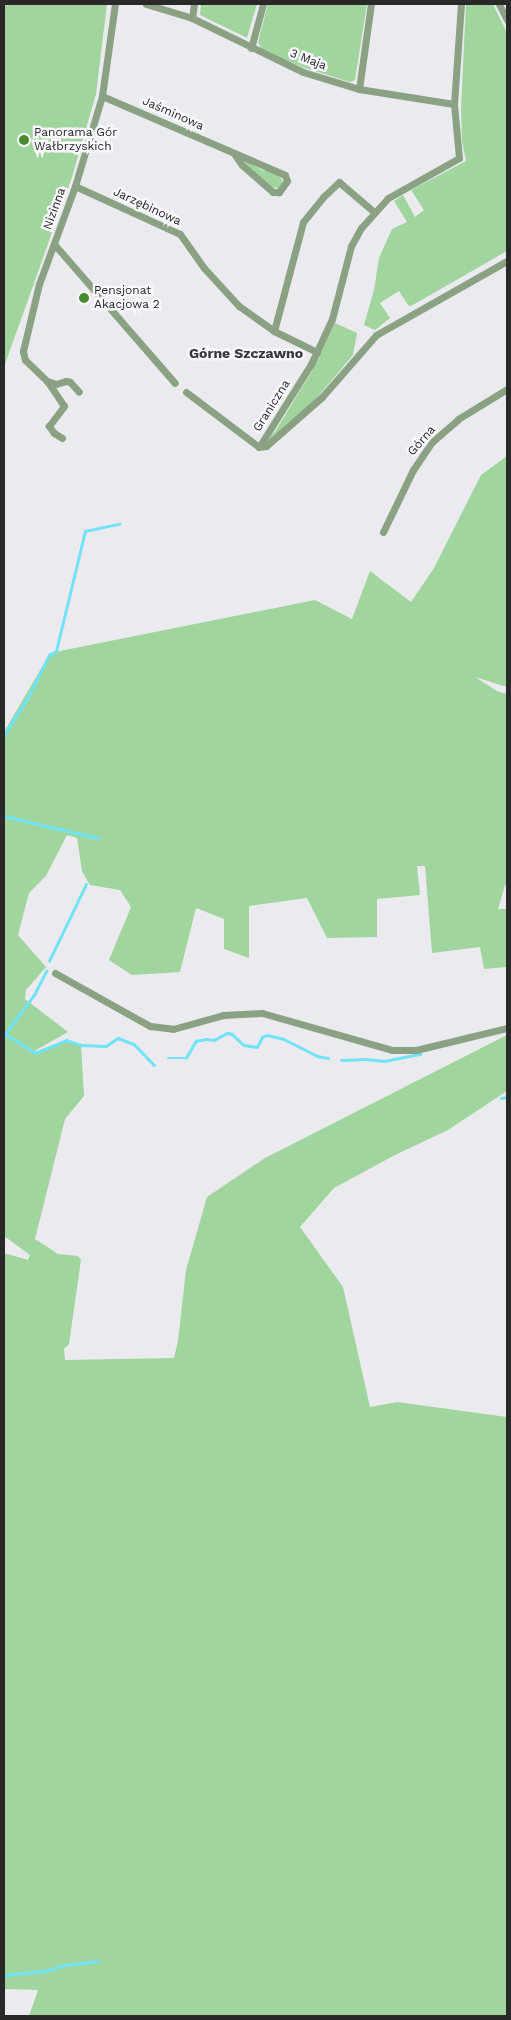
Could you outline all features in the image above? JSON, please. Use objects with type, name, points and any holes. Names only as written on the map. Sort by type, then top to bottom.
[{"type":"street","name":"Nizinna","points":[[62,438],[54,433],[49,426],[64,406],[47,381],[25,360],[23,350],[40,284],[75,186],[102,96],[115,4]]},
{"type":"street","name":"3 Maja","points":[[146,4],[192,18],[303,72],[359,89],[454,104]]},
{"type":"street","points":[[192,18],[194,4]]},
{"type":"street","points":[[251,48],[263,4]]},
{"type":"street","points":[[359,89],[371,4]]},
{"type":"street","name":"Graniczna","points":[[186,392],[259,447],[317,352],[332,319],[351,246],[374,212],[388,198],[459,158],[454,104],[461,4]]},
{"type":"street","points":[[499,4],[507,20]]},
{"type":"street","name":"Jaśminowa","points":[[102,96],[235,155],[246,157],[285,175],[288,181],[279,192],[273,192],[242,164],[235,155]]},
{"type":"street","points":[[274,331],[303,222],[323,197],[339,182],[374,212]]},
{"type":"street","name":"Jarzębinowa","points":[[75,186],[180,234],[204,268],[239,306],[274,331],[293,342],[317,352]]},
{"type":"street","points":[[54,244],[175,383]]},
{"type":"street","points":[[259,447],[266,446],[322,397],[376,335],[507,262]]},
{"type":"street","points":[[47,381],[56,384],[66,381],[70,382],[79,392]]},
{"type":"street","name":"Górna","points":[[383,532],[413,470],[432,442],[458,419],[507,389]]},
{"type":"street","points":[[55,973],[150,1026],[173,1029],[222,1015],[262,1013],[392,1050],[416,1050],[507,1028]]},
{"type":"green space","points":[[4,4],[107,4],[96,94],[72,177],[4,367]]},
{"type":"green space","points":[[201,4],[257,4],[247,38],[200,15]]},
{"type":"green space","points":[[268,4],[367,4],[355,80],[350,82],[305,68],[262,50],[258,42]]},
{"type":"green space","points":[[466,4],[493,4],[507,33],[507,251],[411,306],[408,305],[399,291],[380,303],[390,318],[375,330],[364,325],[374,290],[379,258],[392,229],[407,222],[394,201],[403,195],[415,217],[424,210],[411,190],[466,161],[462,141],[461,108]]},
{"type":"green space","points":[[245,161],[264,171],[267,170],[280,176],[283,182],[280,189],[273,187]]},
{"type":"green space","points":[[335,323],[357,333],[353,355],[316,399],[266,442],[276,430],[312,371]]},
{"type":"green space","points":[[507,456],[507,687],[475,677],[497,691],[507,694],[507,885],[505,885],[498,909],[507,909],[507,967],[484,969],[480,947],[432,953],[425,866],[417,866],[420,895],[377,899],[377,937],[327,938],[307,898],[249,906],[249,958],[224,949],[224,919],[196,908],[180,972],[132,975],[109,960],[131,907],[120,890],[90,885],[82,871],[77,838],[67,835],[46,876],[29,893],[18,935],[46,967],[26,990],[25,999],[68,1032],[29,1054],[66,1040],[81,1045],[84,1096],[65,1119],[35,1239],[58,1254],[78,1256],[81,1260],[69,1344],[64,1349],[65,1360],[174,1358],[178,1341],[186,1270],[207,1197],[265,1158],[507,1035],[507,1091],[448,1130],[395,1155],[334,1188],[300,1227],[343,1287],[370,1407],[397,1402],[507,1417],[507,2016],[29,2016],[38,1990],[4,1989],[4,1253],[28,1260],[30,1255],[4,1236],[4,732],[49,655],[60,651],[315,600],[352,619],[370,571],[411,602],[434,568],[481,475]]},
{"type":"waterway","points":[[4,735],[28,697],[49,655],[56,651],[85,531],[119,524]]},
{"type":"waterway","points":[[4,816],[98,838]]},
{"type":"waterway","points":[[49,961],[86,884]]},
{"type":"waterway","points":[[5,1034],[34,995],[46,971]]},
{"type":"waterway","points":[[4,1033],[36,1053],[66,1040],[81,1045],[106,1046],[118,1038],[134,1044],[154,1065]]},
{"type":"waterway","points":[[168,1058],[186,1058],[196,1041],[214,1040],[227,1033],[232,1034],[244,1045],[257,1047],[262,1037],[267,1035],[284,1039],[317,1056],[328,1058]]},
{"type":"waterway","points":[[341,1060],[366,1059],[384,1061],[420,1054]]},
{"type":"waterway","points":[[501,1098],[507,1097]]},
{"type":"waterway","points":[[4,1975],[45,1971],[65,1965],[98,1961]]},
{"type":"place","name":"Panorama Gór Wałbrzyskich","points":[[24,140]]},
{"type":"place","name":"Pensjonat Akacjowa 2","points":[[84,298]]},
{"type":"district","name":"Górne Szczawno","points":[[246,353]]}]
